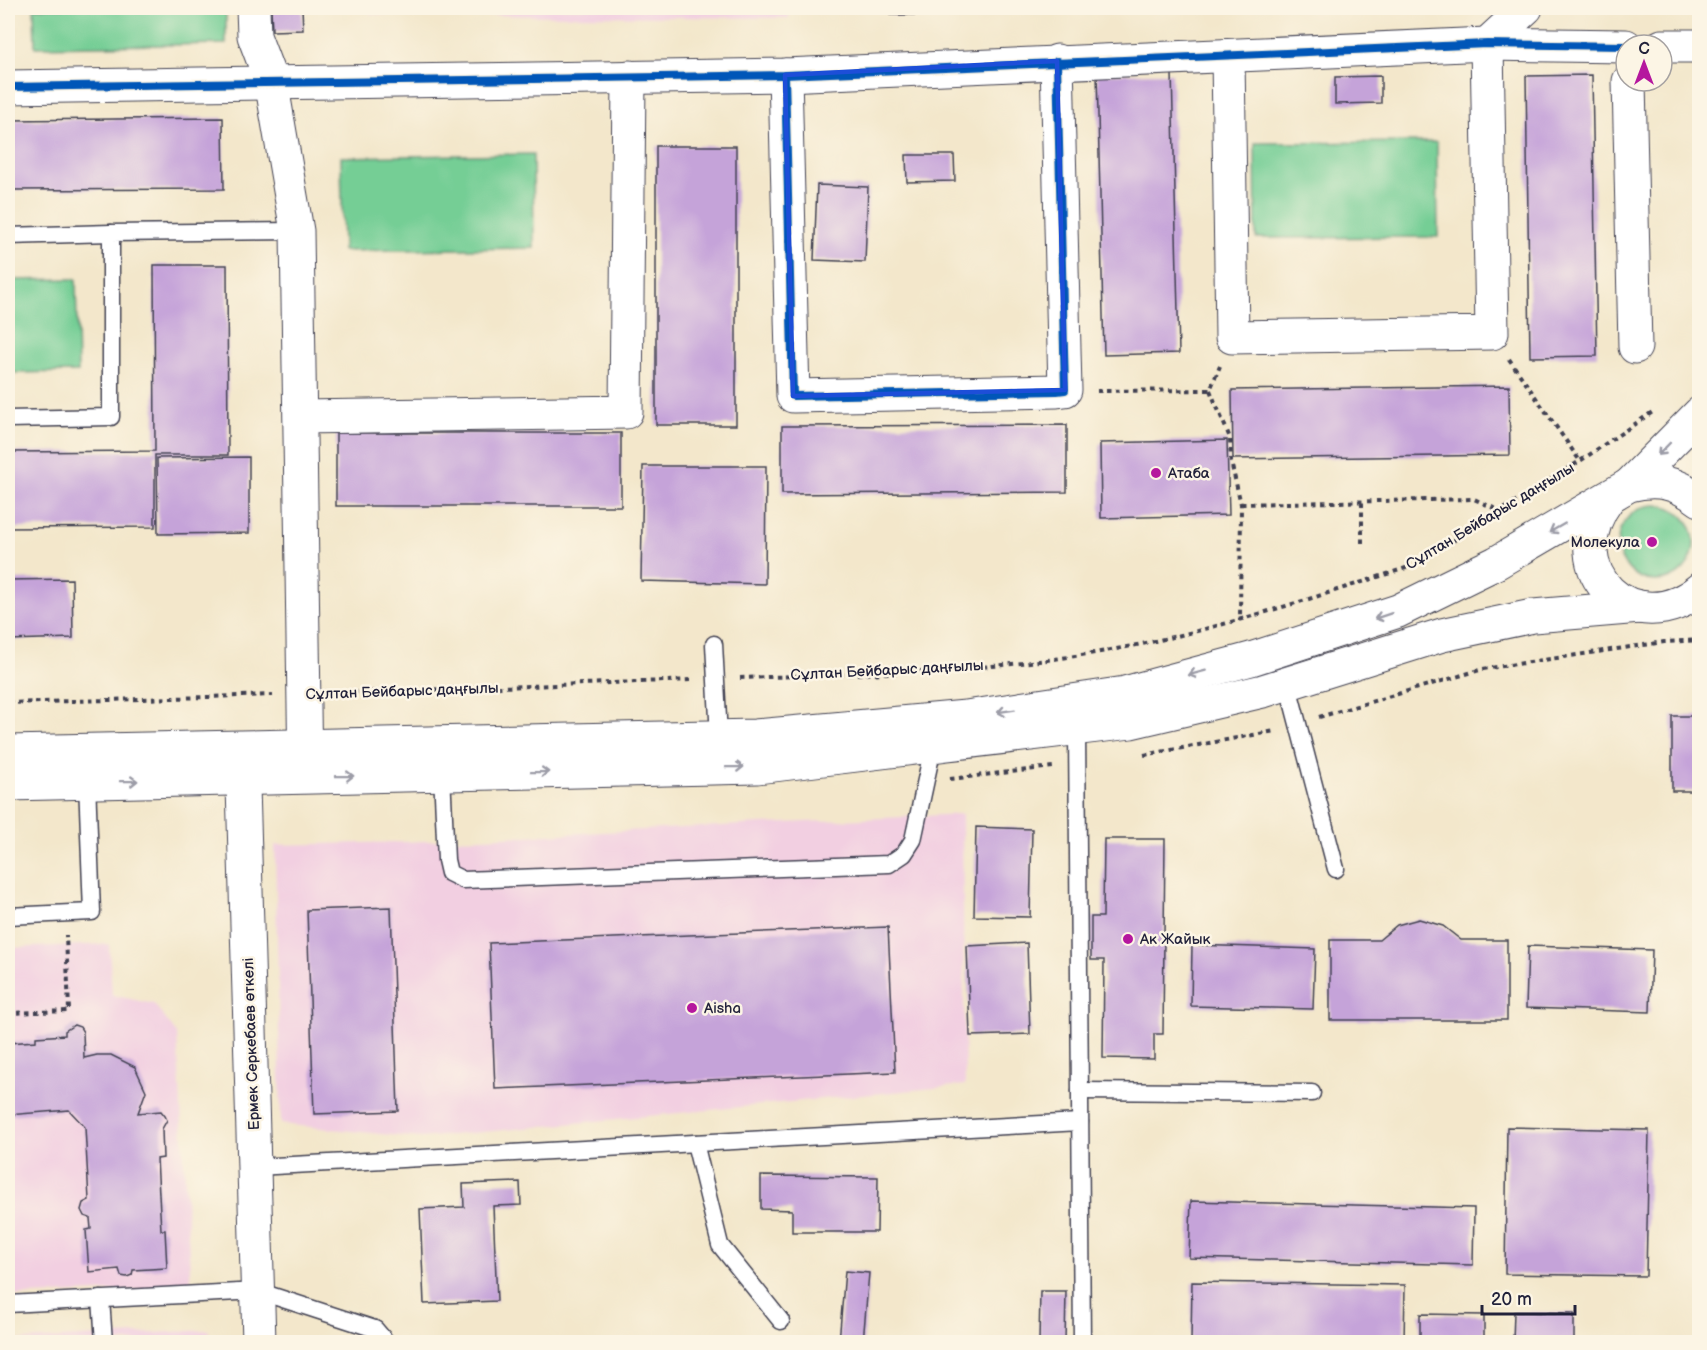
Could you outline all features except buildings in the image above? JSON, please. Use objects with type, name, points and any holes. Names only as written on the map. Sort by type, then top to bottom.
[{"type":"street","points":[[253,8],[254,36],[271,81],[297,231],[305,761]]},
{"type":"street","points":[[1228,56],[1233,337],[1492,333],[1487,44],[1526,8]]},
{"type":"street","points":[[8,87],[271,81],[786,75],[1058,61],[1487,44],[1614,46]]},
{"type":"street","points":[[1674,46],[1700,46]]},
{"type":"street","points":[[786,75],[793,396],[1057,391],[1065,390],[1058,61]]},
{"type":"street","points":[[301,417],[626,412],[629,77]]},
{"type":"street","points":[[1629,93],[1635,347]]},
{"type":"street","points":[[1640,607],[1624,602],[1610,592],[1599,578],[1591,563],[1589,546],[1591,528],[1618,492],[1700,413]]},
{"type":"street","points":[[8,784],[242,778],[305,761],[755,736],[966,717],[1125,693],[1251,659],[1398,610],[1496,563],[1618,492],[1647,480],[1666,482],[1684,488],[1700,500]]},
{"type":"street","points":[[8,752],[242,746],[305,761],[442,774],[757,766],[1077,731],[1131,722],[1287,682],[1442,635],[1533,616],[1640,607],[1670,607],[1688,599],[1700,589]]},
{"type":"street","name":"Ермек Серкебаев өткелі","points":[[242,746],[256,1167],[259,1342]]},
{"type":"lane","points":[[8,236],[297,231]]},
{"type":"lane","points":[[8,419],[111,417],[111,233]]},
{"type":"lane","points":[[714,644],[718,679],[719,737]]},
{"type":"lane","points":[[1287,682],[1336,869]]},
{"type":"lane","points":[[1077,731],[1082,1342]]},
{"type":"lane","points":[[442,774],[446,860],[449,873],[463,880],[889,864],[904,854],[913,840],[933,747]]},
{"type":"lane","points":[[8,916],[92,912],[87,782]]},
{"type":"lane","points":[[1080,1091],[1312,1093]]},
{"type":"lane","points":[[256,1167],[1080,1122]]},
{"type":"lane","points":[[695,1143],[720,1245],[781,1321]]},
{"type":"lane","points":[[8,1304],[258,1291],[375,1329],[386,1342]]},
{"type":"lane","points":[[101,1299],[104,1342]]},
{"type":"path","points":[[1492,333],[1580,461]]},
{"type":"path","points":[[1233,337],[1210,390],[1230,438],[1231,462],[1241,504],[1240,621]]},
{"type":"path","points":[[1057,391],[1210,390]]},
{"type":"path","points":[[1241,504],[1474,499],[1500,511]]},
{"type":"path","points":[[1362,501],[1362,543]]},
{"type":"path","points":[[8,1013],[69,1011],[64,913]]},
{"type":"highlighted area","points":[[1057,61],[1065,390],[793,396],[785,75]]},
{"type":"shaded area","points":[[370,8],[789,8],[789,18],[370,14]]},
{"type":"shaded area","points":[[962,814],[965,1085],[421,1138],[281,1124],[275,845],[405,842]]},
{"type":"shaded area","points":[[109,944],[112,995],[154,1004],[177,1034],[191,1288],[8,1296],[8,948]]},
{"type":"shaded area","points":[[209,1330],[210,1342],[8,1342],[8,1341]]},
{"type":"green space","points":[[34,8],[226,8],[226,44],[35,47]]},
{"type":"green space","points":[[1437,142],[1438,237],[1256,238],[1255,143]]},
{"type":"green space","points":[[533,154],[534,248],[343,251],[341,157]]},
{"type":"green space","points":[[76,279],[78,372],[8,373],[8,280]]},
{"type":"green space","points":[[1656,505],[1671,508],[1683,516],[1691,528],[1694,543],[1691,558],[1683,570],[1671,578],[1656,581],[1641,578],[1629,570],[1621,558],[1618,543],[1621,528],[1629,516],[1641,508]]},
{"type":"cycle path","points":[[8,87],[785,75],[1487,44],[1614,46]]},
{"type":"cycle path","points":[[785,75],[793,396],[1057,391],[1065,390],[1057,61]]},
{"type":"place","name":"Атаба","points":[[1156,473]]},
{"type":"place","name":"Молекула","points":[[1652,542]]},
{"type":"place","name":"Ак Жайык","points":[[1128,939]]},
{"type":"place","name":"Aisha","points":[[692,1008]]}]
